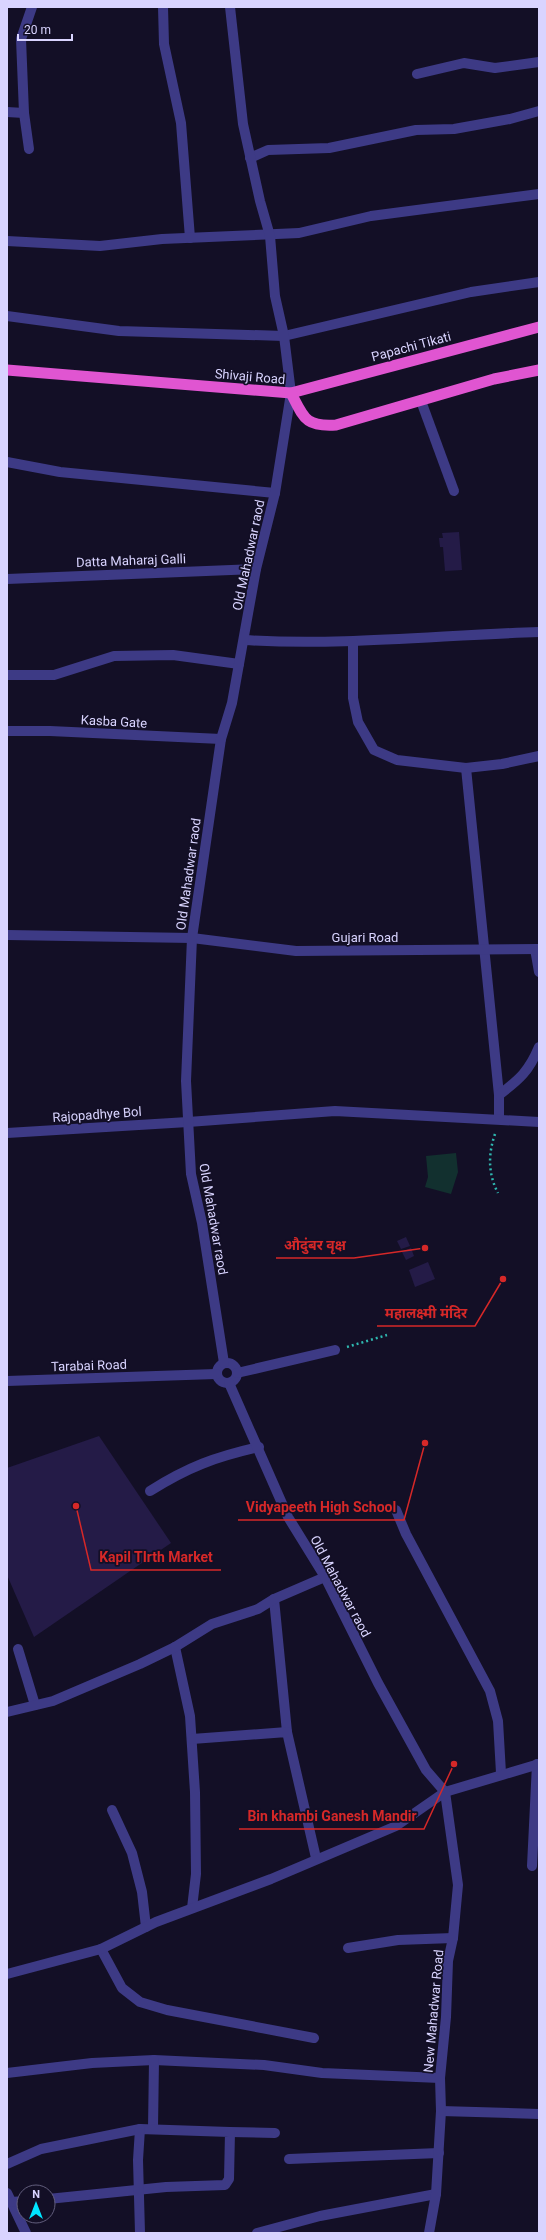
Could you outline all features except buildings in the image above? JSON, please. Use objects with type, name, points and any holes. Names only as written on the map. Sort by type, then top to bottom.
[{"type":"highway","name":"Papachi Tikati","points":[[291,393],[539,327]]},
{"type":"highway","name":"Shivaji Road","points":[[7,370],[291,393],[304,418],[311,424],[324,426],[336,425],[421,402],[494,379],[539,370]]},
{"type":"street","points":[[29,149],[24,113],[21,39],[32,7]]},
{"type":"street","points":[[163,7],[164,44],[181,123],[190,238]]},
{"type":"street","name":"Old Mahadwar raod","points":[[224,1363],[202,1223],[191,1174],[186,1081],[192,938],[221,739],[232,703],[256,568],[275,493],[291,393],[284,336],[275,296],[270,236],[250,158],[234,54],[230,7]]},
{"type":"street","points":[[417,74],[464,63],[495,68],[539,62]]},
{"type":"street","points":[[250,158],[268,150],[329,148],[416,130],[454,129],[510,119],[539,111]]},
{"type":"street","points":[[7,112],[24,113]]},
{"type":"street","points":[[7,241],[100,246],[190,238],[270,236],[299,233],[371,216],[539,194]]},
{"type":"street","points":[[7,316],[119,331],[284,336],[471,292],[539,282]]},
{"type":"street","points":[[421,402],[454,491]]},
{"type":"street","points":[[7,462],[60,472],[275,493]]},
{"type":"street","name":"Datta Maharaj Galli","points":[[7,579],[256,568]]},
{"type":"street","points":[[244,640],[353,642],[409,637],[539,632]]},
{"type":"street","points":[[353,642],[353,698],[358,722],[374,750],[397,760],[466,768],[502,764],[539,756]]},
{"type":"street","points":[[7,675],[54,675],[114,656],[173,655],[239,664]]},
{"type":"street","name":"Kasba Gate","points":[[7,731],[50,731],[221,739]]},
{"type":"street","points":[[466,768],[500,1095],[500,1119]]},
{"type":"street","name":"Gujari Road","points":[[7,935],[192,938],[296,950],[537,949]]},
{"type":"street","points":[[537,949],[539,972]]},
{"type":"street","points":[[500,1095],[522,1078],[531,1065],[539,1047]]},
{"type":"street","name":"Rajopadhye Bol","points":[[7,1133],[335,1111],[539,1122]]},
{"type":"street","points":[[237,1373],[335,1350]]},
{"type":"street","points":[[224,1363],[234,1366],[237,1373],[235,1379],[229,1383],[221,1382],[216,1374],[219,1367],[224,1363]]},
{"type":"street","name":"Tarabai Road","points":[[7,1381],[216,1374]]},
{"type":"street","name":"Old Mahadwar raod","points":[[229,1383],[259,1447],[288,1517],[325,1577],[378,1683],[426,1770],[445,1792]]},
{"type":"street","points":[[150,1491],[177,1473],[216,1457],[259,1447]]},
{"type":"street","points":[[396,1510],[406,1534],[490,1691],[498,1721],[501,1774]]},
{"type":"street","points":[[7,1712],[53,1701],[140,1664],[174,1647],[212,1624],[258,1608],[274,1599],[325,1577]]},
{"type":"street","points":[[274,1599],[286,1732],[316,1858]]},
{"type":"street","points":[[174,1647],[190,1716],[192,1739],[196,1874],[192,1908]]},
{"type":"street","points":[[18,1649],[35,1706]]},
{"type":"street","points":[[192,1739],[286,1732]]},
{"type":"street","points":[[7,1974],[101,1949],[146,1927],[192,1908],[271,1879],[316,1858],[396,1826],[445,1792],[538,1764],[532,1866]]},
{"type":"street","name":"New Mahadwar Road","points":[[429,2233],[436,2194],[441,2111],[440,2078],[446,2017],[448,1961],[453,1938],[458,1885],[445,1792]]},
{"type":"street","points":[[112,1810],[132,1853],[142,1892],[146,1927]]},
{"type":"street","points":[[348,1948],[398,1940],[453,1938]]},
{"type":"street","points":[[101,1949],[122,1988],[140,2002],[167,2010],[314,2038]]},
{"type":"street","points":[[153,2128],[154,2060]]},
{"type":"street","points":[[7,2073],[92,2063],[154,2060],[264,2065],[322,2073],[440,2078]]},
{"type":"street","points":[[441,2111],[539,2114]]},
{"type":"street","points":[[7,2164],[41,2149],[140,2129],[153,2128],[275,2133]]},
{"type":"street","points":[[140,2129],[138,2160],[140,2233]]},
{"type":"street","points":[[56,2198],[140,2190],[225,2185],[229,2179],[230,2132]]},
{"type":"street","points":[[289,2159],[439,2153]]},
{"type":"street","points":[[257,2233],[320,2216],[436,2194]]},
{"type":"street","points":[[9,2197],[26,2233]]},
{"type":"path","points":[[498,1193],[493,1182],[490,1150],[500,1119]]},
{"type":"path","points":[[352,1345],[387,1335]]},
{"type":"green space","points":[[456,1153],[458,1172],[451,1194],[425,1187],[428,1177],[426,1156]]},
{"type":"place","name":"औदुंबर वृक्ष","points":[[425,1248]]},
{"type":"place","name":"महालक्ष्मी मंदिर","points":[[503,1279]]},
{"type":"place","name":"Vidyapeeth High School","points":[[425,1443]]},
{"type":"place","name":"Kapil TIrth Market","points":[[76,1506]]},
{"type":"place","name":"Bin khambi Ganesh Mandir","points":[[454,1764]]}]
